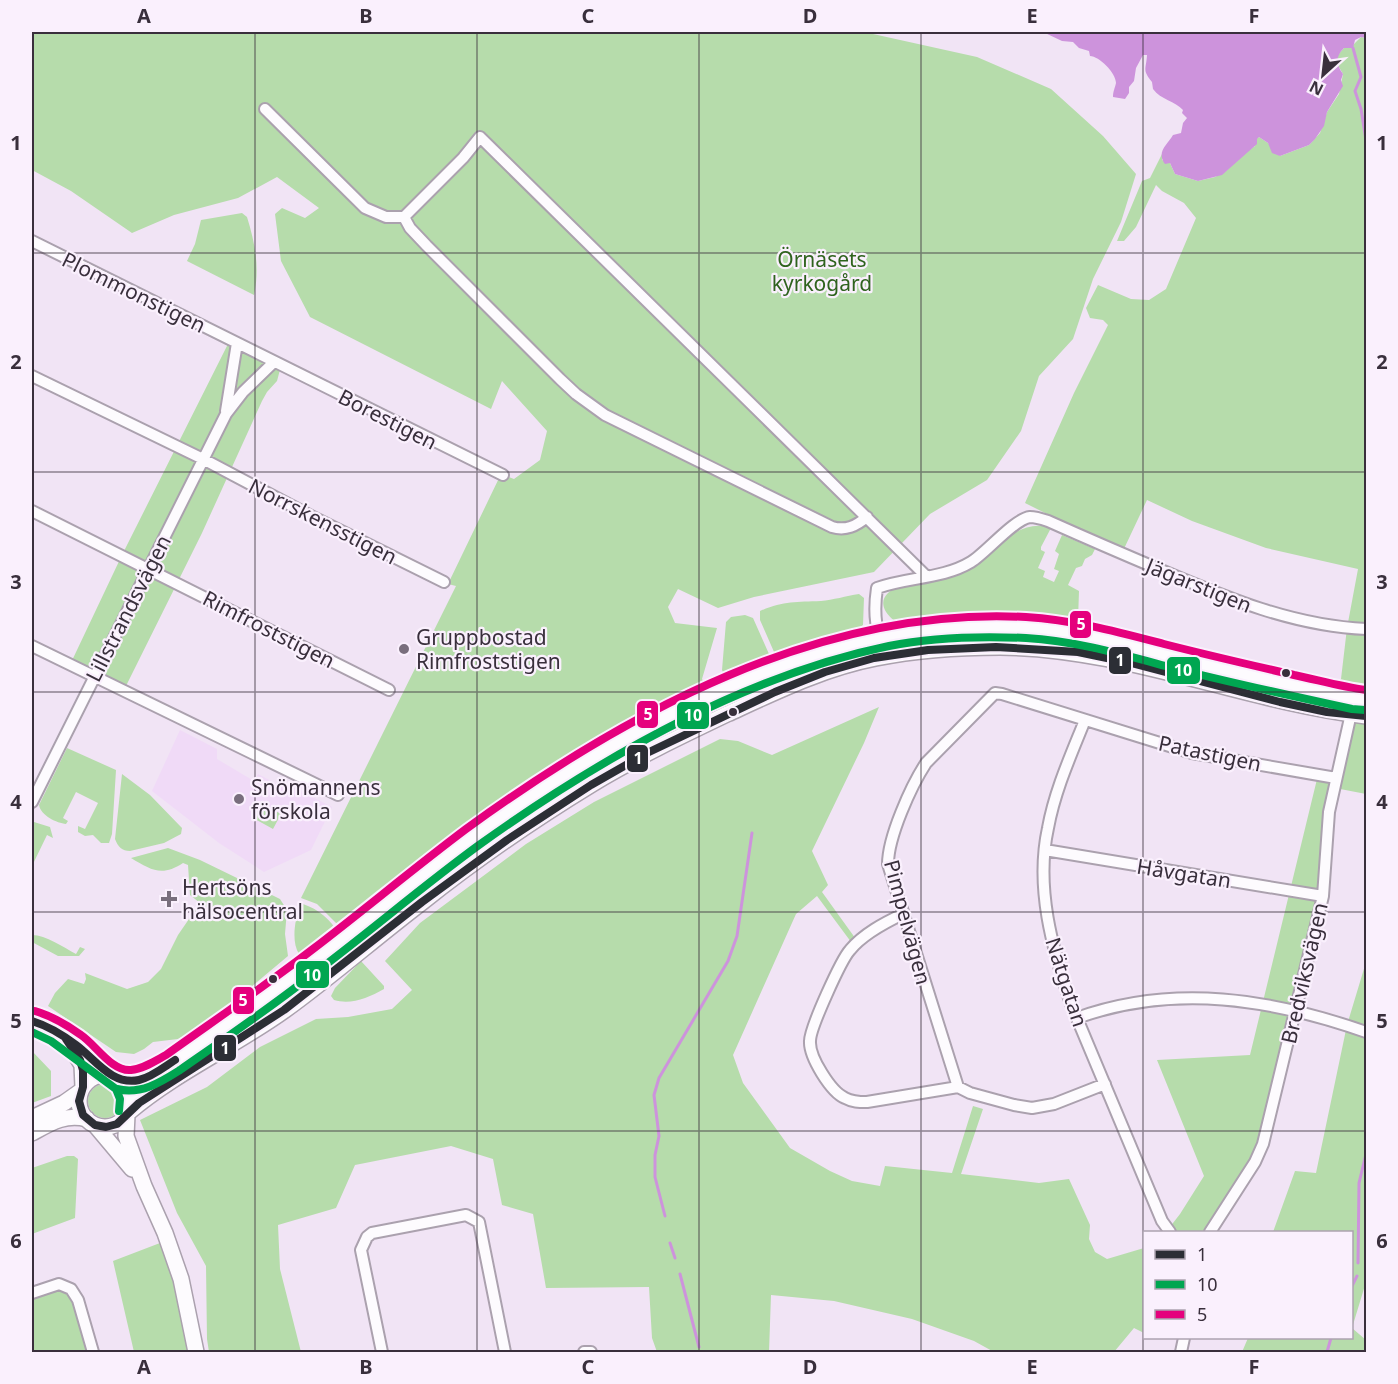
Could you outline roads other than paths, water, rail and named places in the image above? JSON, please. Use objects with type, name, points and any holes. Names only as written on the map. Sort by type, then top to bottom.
[{"type":"main road","points":[[32,1118],[58,1107],[82,1089],[88,1081],[98,1076],[130,1081],[145,1077],[176,1060],[316,960],[476,835],[553,783],[703,700],[777,669],[821,654],[879,638],[954,628],[1018,627],[1075,632],[1256,678],[1360,708]]},
{"type":"main road","points":[[32,1133],[66,1117],[76,1117],[111,1127],[117,1124],[165,1086],[284,1010],[422,902],[507,840],[591,784],[648,753],[774,692],[825,672],[886,657],[928,650],[996,647],[1078,652],[1131,663],[1280,702],[1360,708]]},
{"type":"main road","points":[[32,1021],[43,1024],[76,1045],[130,1091],[131,1103],[126,1136],[181,1279],[196,1353]]},
{"type":"main road","points":[[66,1039],[82,1065],[80,1106],[91,1122],[127,1161],[144,1186]]},
{"type":"street","points":[[265,109],[365,208],[386,217],[404,217],[463,158],[480,136],[927,576]]},
{"type":"street","points":[[404,217],[416,234],[537,356],[576,394],[605,415],[832,527],[851,527],[867,517]]},
{"type":"street","name":"Plommonstigen","points":[[32,241],[237,343]]},
{"type":"street","points":[[237,343],[274,362]]},
{"type":"street","name":"Lillstrandsvägen","points":[[226,414],[237,343]]},
{"type":"street","name":"Lillstrandsvägen","points":[[32,802],[226,414],[243,392],[274,362]]},
{"type":"street","name":"Borestigen","points":[[274,362],[503,475]]},
{"type":"street","name":"Norrskensstigen","points":[[32,376],[203,459],[444,582]]},
{"type":"street","name":"Rimfroststigen","points":[[32,511],[389,690]]},
{"type":"street","name":"Jägarstigen","points":[[886,657],[879,638],[874,609],[877,588],[892,582],[927,576],[966,564],[1018,523],[1032,517],[1048,521],[1220,595],[1251,606],[1303,620],[1346,628],[1366,629]]},
{"type":"street","points":[[32,646],[338,795]]},
{"type":"street","name":"Pimpelvägen","points":[[958,1087],[889,870],[888,850],[917,777],[934,753],[995,693],[1085,720]]},
{"type":"street","name":"Bredviksvägen","points":[[1211,1231],[1260,1152],[1323,896],[1329,812],[1336,778],[1360,708]]},
{"type":"street","name":"Patastigen","points":[[1085,720],[1192,753],[1336,778]]},
{"type":"street","name":"Nätgatan","points":[[1085,720],[1059,784],[1047,829],[1044,879],[1048,918],[1059,967],[1077,1018],[1162,1221],[1169,1231]]},
{"type":"street","name":"Håvgatan","points":[[1045,850],[1323,896]]},
{"type":"street","points":[[903,914],[863,937],[844,957],[811,1034],[811,1051],[834,1091],[844,1098],[867,1102],[958,1087],[1014,1106],[1032,1108],[1054,1104],[1105,1084]]},
{"type":"street","points":[[1077,1018],[1117,1007],[1176,999],[1235,1000],[1295,1010],[1366,1032]]},
{"type":"street","points":[[382,1353],[361,1250],[364,1242],[372,1233],[466,1215],[479,1222],[504,1353]]},
{"type":"street","points":[[32,1293],[59,1284],[71,1289],[78,1300],[93,1353]]},
{"type":"street","points":[[584,1353],[591,1353]]},
{"type":"waterway","points":[[1353,48],[1361,77],[1355,91],[1361,109],[1366,140]]},
{"type":"waterway","points":[[665,1216],[655,1177],[655,1155],[659,1136],[654,1095],[659,1078],[728,961],[737,936],[752,833]]},
{"type":"waterway","points":[[1358,1263],[1359,1183],[1366,1154]]},
{"type":"waterway","points":[[670,1243],[675,1258]]},
{"type":"waterway","points":[[680,1274],[699,1347]]},
{"type":"waterway","points":[[1353,1284],[1357,1276]]},
{"type":"waterway","points":[[1327,1352],[1331,1339]]},
{"type":"place","name":"Gruppbostad Rimfroststigen","points":[[404,649]]},
{"type":"place","name":"Snömannens förskola","points":[[239,799]]},
{"type":"place","name":"Hertsöns hälsocentral","points":[[169,899]]},
{"type":"park label","name":"Örnäsets kyrkogård","points":[[822,271]]}]
